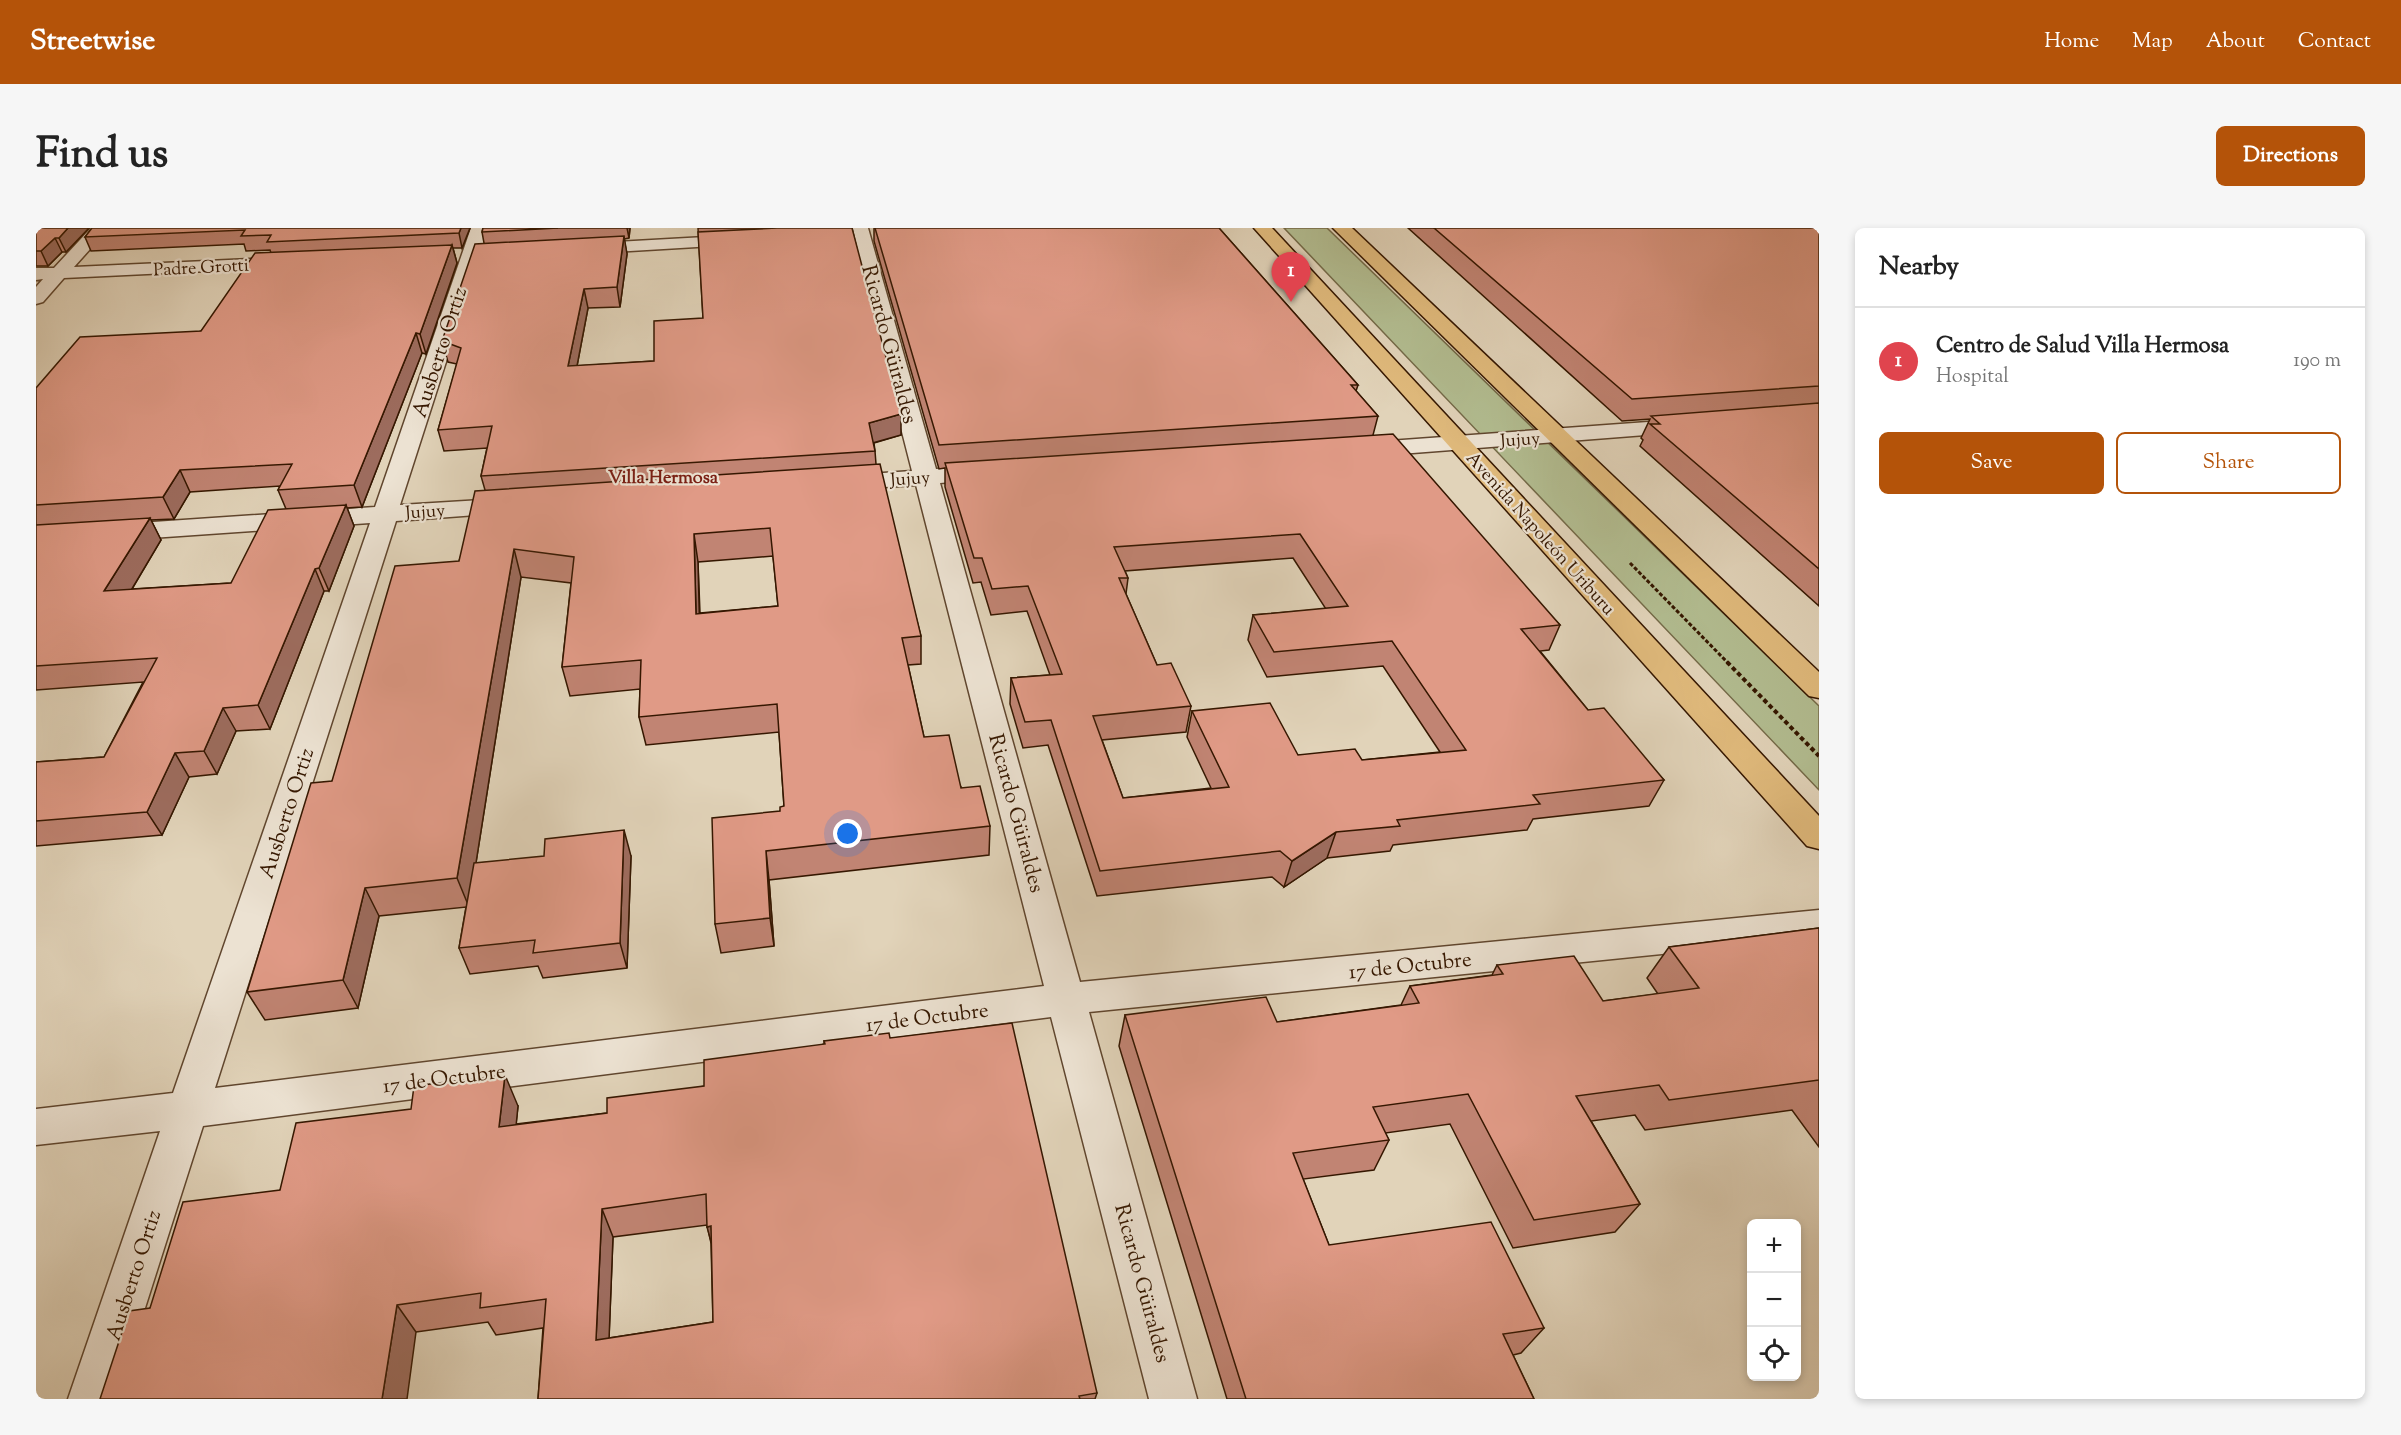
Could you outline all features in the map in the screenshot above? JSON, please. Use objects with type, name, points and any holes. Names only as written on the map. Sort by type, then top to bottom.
[{"type":"main road","name":"Avenida Napoleón Uriburu","points":[[1263,228],[1819,837]]},
{"type":"main road","points":[[1342,228],[1819,689]]},
{"type":"street","points":[[36,298],[100,228]]},
{"type":"street","name":"Ricardo Güiraldes","points":[[860,232],[1173,1399]]},
{"type":"street","points":[[566,250],[754,240]]},
{"type":"street","name":"Ausberto Ortiz","points":[[92,1399],[473,248]]},
{"type":"street","name":"Padre Grotti","points":[[36,274],[306,262]]},
{"type":"street","name":"Jujuy","points":[[1341,451],[1713,424]]},
{"type":"street","name":"Jujuy","points":[[820,484],[1009,472]]},
{"type":"street","name":"Jujuy","points":[[36,538],[538,504]]},
{"type":"street","name":"17 de Octubre","points":[[36,1127],[1067,999],[1819,924]]},
{"type":"green space","points":[[1284,228],[1327,228],[1819,706],[1819,790]]},
{"type":"building","points":[[36,228],[68,228],[41,251],[36,251]]},
{"type":"building","points":[[92,228],[461,228],[459,233],[267,242],[271,235],[241,236],[245,230],[85,237]]},
{"type":"building","points":[[483,228],[558,228],[482,232]]},
{"type":"building","points":[[777,228],[852,228],[901,414],[869,423],[875,451],[481,476],[492,426],[438,430],[461,348],[442,341],[475,244],[624,236],[617,287],[584,289],[568,366],[654,361],[654,321],[703,318],[698,232]]},
{"type":"building","points":[[875,228],[1219,228],[1358,385],[1351,385],[1378,416],[939,445]]},
{"type":"building","points":[[1434,228],[1819,228],[1819,386],[1632,399]]},
{"type":"building","points":[[452,245],[420,334],[416,333],[354,485],[278,490],[292,464],[180,470],[163,497],[36,505],[36,388],[80,337],[201,331],[255,253]]},
{"type":"building","points":[[1819,403],[1819,569],[1650,424],[1660,424],[1651,416]]},
{"type":"building","points":[[1393,434],[1560,625],[1521,629],[1588,710],[1604,708],[1664,780],[1533,795],[1540,804],[1397,820],[1400,826],[1336,832],[1292,861],[1280,851],[1100,871],[1051,720],[1025,722],[1011,678],[1062,674],[1028,586],[992,589],[982,558],[974,558],[945,463]],"holes":[[[1300,534],[1348,606],[1253,615],[1274,652],[1392,641],[1466,750],[1362,760],[1355,749],[1298,755],[1270,703],[1192,711],[1229,787],[1123,798],[1093,716],[1191,706],[1171,663],[1157,665],[1119,578],[1128,578],[1114,547]]]},
{"type":"building","points":[[880,464],[921,636],[902,638],[924,737],[949,735],[961,788],[980,786],[990,826],[766,851],[770,918],[715,924],[712,818],[780,811],[780,807],[784,806],[777,704],[639,717],[641,660],[562,667],[574,557],[514,549],[457,878],[365,888],[343,980],[247,992],[311,783],[332,781],[395,566],[459,561],[475,491]],"holes":[[[770,528],[778,606],[696,614],[694,534]]]},
{"type":"building","points":[[346,505],[319,568],[315,569],[258,705],[223,708],[204,751],[175,753],[147,812],[36,821],[36,762],[104,757],[157,658],[36,666],[36,525],[150,518],[104,591],[231,583],[268,510]]},
{"type":"building","points":[[624,830],[620,943],[533,953],[535,940],[459,948],[474,863],[544,856],[545,839]]},
{"type":"building","points":[[1819,928],[1819,1080],[1669,1100],[1659,1085],[1576,1096],[1640,1204],[1534,1220],[1468,1094],[1373,1107],[1389,1140],[1293,1153],[1329,1245],[1491,1222],[1544,1328],[1503,1334],[1534,1399],[1246,1399],[1125,1015],[1266,997],[1277,1022],[1419,1003],[1410,986],[1503,974],[1497,965],[1574,956],[1603,1001],[1699,988],[1669,947]]},
{"type":"building","points":[[1012,1023],[1097,1393],[1079,1396],[1080,1399],[538,1399],[546,1299],[480,1308],[481,1293],[397,1305],[382,1399],[100,1399],[129,1311],[150,1308],[183,1202],[280,1190],[296,1123],[411,1109],[414,1086],[505,1075],[499,1127],[607,1113],[607,1098],[704,1086],[704,1060],[889,1033],[890,1038]],"holes":[[[706,1194],[707,1227],[711,1226],[713,1322],[596,1340],[602,1209]]]},
{"type":"place","name":"Centro de Salud Villa Hermosa","points":[[1291,302]]},
{"type":"district","name":"Villa Hermosa","points":[[663,477]]}]
